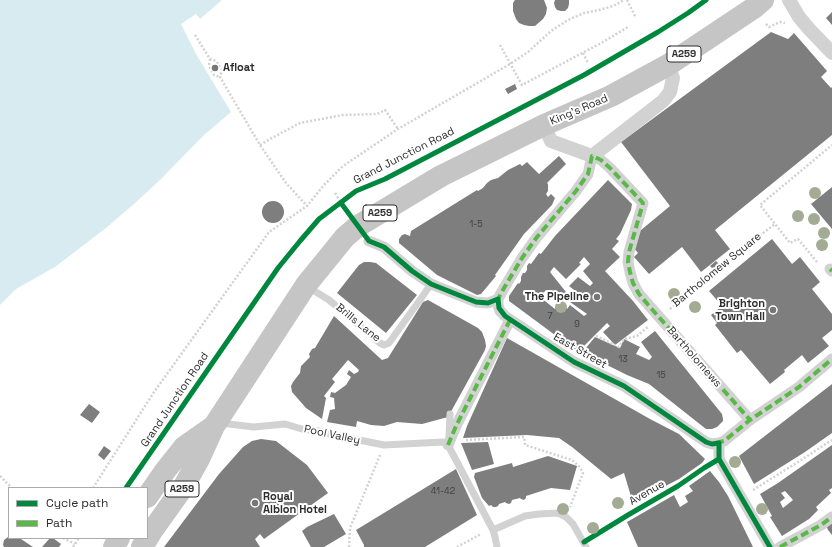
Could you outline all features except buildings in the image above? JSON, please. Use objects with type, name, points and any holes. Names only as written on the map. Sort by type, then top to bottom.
[{"type":"main road","name":"King's Road","points":[[544,125],[611,96],[668,66],[763,0]]},
{"type":"main road","name":"A259","points":[[148,537],[184,486],[199,459],[215,424],[306,285],[345,237],[358,226],[441,176],[544,125]]},
{"type":"main road","name":"A259","points":[[148,496],[184,447],[215,424]]},
{"type":"street","points":[[789,0],[799,17],[832,53]]},
{"type":"street","points":[[358,226],[412,271],[431,284],[476,302],[488,303],[498,299],[522,258],[588,174],[592,156],[663,101],[670,92],[673,78],[668,66]]},
{"type":"street","name":"King's Road","points":[[544,125],[551,141],[592,156]]},
{"type":"street","name":"Bartholomews","points":[[592,156],[601,160],[610,168],[643,203],[629,252],[628,262],[630,272],[639,294],[750,420]]},
{"type":"street","name":"East Street","points":[[498,299],[500,311],[504,316],[574,362],[624,386],[706,442],[712,444],[719,443]]},
{"type":"street","points":[[448,445],[456,426],[510,320]]},
{"type":"street","points":[[770,547],[742,497],[718,460],[719,443],[724,441],[750,420],[799,386],[832,359]]},
{"type":"street","points":[[780,547],[821,525],[832,517]]},
{"type":"lane","name":"Brills Lane","points":[[306,285],[329,300],[384,345],[389,343],[431,284]]},
{"type":"lane","points":[[450,414],[448,445],[494,533],[497,547]]},
{"type":"lane","name":"Pool Valley","points":[[215,424],[254,427],[285,424],[302,429],[319,430],[334,435],[384,445],[443,442],[448,445]]},
{"type":"lane","points":[[494,533],[525,516],[558,513],[566,517],[576,528],[586,547]]},
{"type":"path","points":[[94,487],[154,392],[269,232],[307,206],[324,185],[343,166],[398,129],[510,64],[528,52],[551,31],[568,20],[613,6],[626,0],[636,18]]},
{"type":"path","points":[[766,23],[769,27],[780,22],[791,24]]},
{"type":"path","points":[[500,45],[522,85],[583,53],[628,27]]},
{"type":"path","points":[[195,35],[210,59],[216,61],[222,70],[220,77]]},
{"type":"path","points":[[583,53],[588,63]]},
{"type":"path","points":[[210,59],[209,66],[214,75],[220,77],[260,145],[286,183],[307,206]]},
{"type":"path","points":[[260,145],[300,123],[343,115],[377,114],[385,110],[398,129]]},
{"type":"path","points":[[831,270],[825,272],[798,239],[790,243],[760,205],[832,145]]},
{"type":"path","points":[[335,193],[339,204],[358,226]]},
{"type":"path","points":[[448,445],[463,440],[524,437],[525,445],[572,460],[580,467],[583,473],[566,517]]},
{"type":"path","points":[[742,497],[832,440]]},
{"type":"path","points":[[349,547],[350,528],[384,445]]},
{"type":"path","points":[[0,476],[11,487]]},
{"type":"path","points":[[457,547],[480,534],[494,533]]},
{"type":"path","points":[[64,539],[74,546]]},
{"type":"shaded area","points":[[0,0],[222,0],[200,19],[196,14],[181,24],[196,54],[231,112],[204,135],[160,180],[106,228],[55,267],[16,289],[0,305]]},
{"type":"marked path","points":[[498,302],[498,299],[522,258],[588,174],[592,156],[601,160],[643,203],[629,252],[628,262],[633,283],[639,294],[750,420]]},
{"type":"marked path","points":[[448,445],[456,426],[510,320]]},
{"type":"marked path","points":[[716,443],[724,441],[750,420],[799,387],[832,359]]},
{"type":"marked path","points":[[780,547],[821,525],[832,517]]},
{"type":"cycle path","name":"Grand Junction Road","points":[[127,487],[278,268],[319,219],[356,191],[385,179],[584,75],[658,32],[706,0]]},
{"type":"cycle path","points":[[341,203],[369,241],[384,247],[412,271],[431,284],[476,302],[488,303],[498,299],[499,308],[505,316],[574,362],[624,386],[706,442],[712,444],[719,443],[719,459],[770,547]]},
{"type":"cycle path","name":"Avenue","points":[[584,542],[678,486],[719,459]]},
{"type":"place","name":"Afloat","points":[[215,68]]},
{"type":"place","name":"The Pipeline","points":[[597,297]]},
{"type":"place","name":"Brighton Town Hall","points":[[773,310]]},
{"type":"place","name":"Royal Albion Hotel","points":[[255,503]]}]
